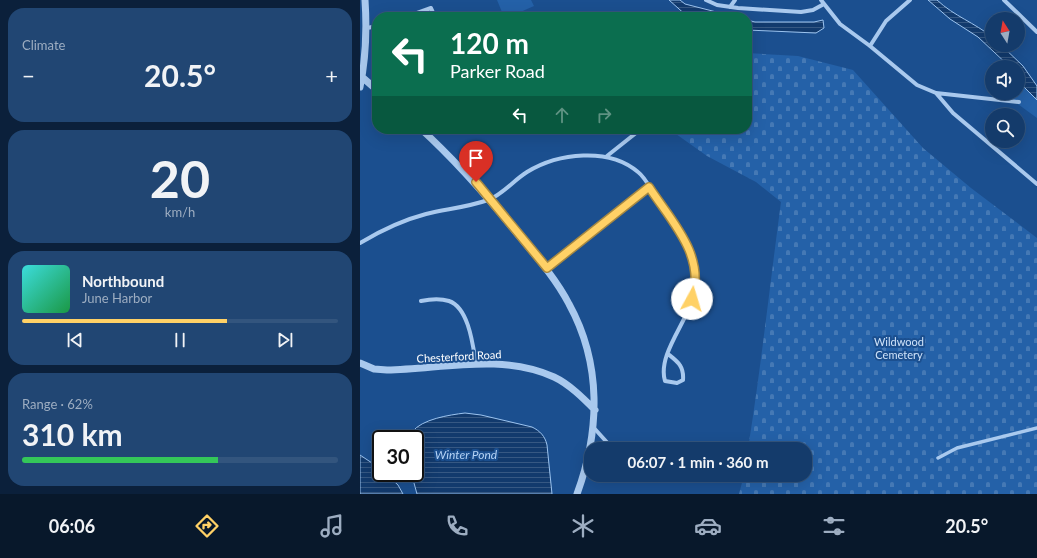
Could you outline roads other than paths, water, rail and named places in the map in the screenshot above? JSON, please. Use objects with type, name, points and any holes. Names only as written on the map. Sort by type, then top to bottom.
[{"type":"street","points":[[360,87],[367,28],[365,0]]},
{"type":"street","points":[[706,0],[730,7],[800,12],[813,10],[823,2],[840,24],[870,46],[917,85],[936,93],[1019,102]]},
{"type":"street","points":[[730,7],[735,0]]},
{"type":"street","points":[[870,46],[886,22],[910,0]]},
{"type":"street","points":[[1004,0],[1037,32]]},
{"type":"street","points":[[420,12],[431,8],[433,12]]},
{"type":"street","points":[[367,28],[372,27]]},
{"type":"street","points":[[362,77],[372,86]]},
{"type":"street","points":[[936,93],[953,113],[1037,184]]},
{"type":"street","points":[[427,134],[449,154],[490,200],[547,268],[569,303],[584,335],[594,388],[594,428],[592,442]]},
{"type":"street","points":[[607,156],[635,134]]},
{"type":"street","points":[[360,243],[410,219],[490,200],[526,173],[547,162],[583,156],[607,156],[617,158],[640,173],[675,222],[691,251],[694,270],[693,296],[668,354],[663,373],[666,381],[677,383],[683,380],[683,369],[681,364],[668,354]]},
{"type":"street","points":[[547,268],[649,187]]},
{"type":"street","points":[[421,301],[433,299],[449,301],[458,307],[464,315],[470,332],[476,364]]},
{"type":"street","name":"Chesterford Road","points":[[360,363],[374,369],[387,370],[476,364],[512,365],[555,378],[567,386],[594,410]]},
{"type":"street","points":[[594,428],[607,442]]},
{"type":"street","points":[[938,458],[956,448],[1037,428]]},
{"type":"street","points":[[577,494],[584,474]]},
{"type":"water","points":[[669,0],[680,0],[685,4],[716,12],[682,12]]},
{"type":"water","points":[[928,0],[937,0],[950,11],[985,32],[985,44],[978,37],[950,19]]},
{"type":"water","points":[[823,20],[824,28],[816,33],[752,30],[752,21],[814,22]]},
{"type":"water","points":[[994,52],[1008,52],[1017,60],[1003,60]]},
{"type":"water","points":[[1025,69],[1037,86],[1037,100],[1025,88]]},
{"type":"water","name":"Winter Pond","points":[[465,413],[481,415],[532,427],[540,432],[547,445],[552,494],[417,494],[414,482],[424,482],[424,430],[414,430],[422,424],[444,416]]},
{"type":"water","points":[[360,455],[372,463],[372,482],[395,482],[403,494],[360,494]]},
{"type":"park label","name":"Wildwood Cemetery","points":[[899,347]]}]
